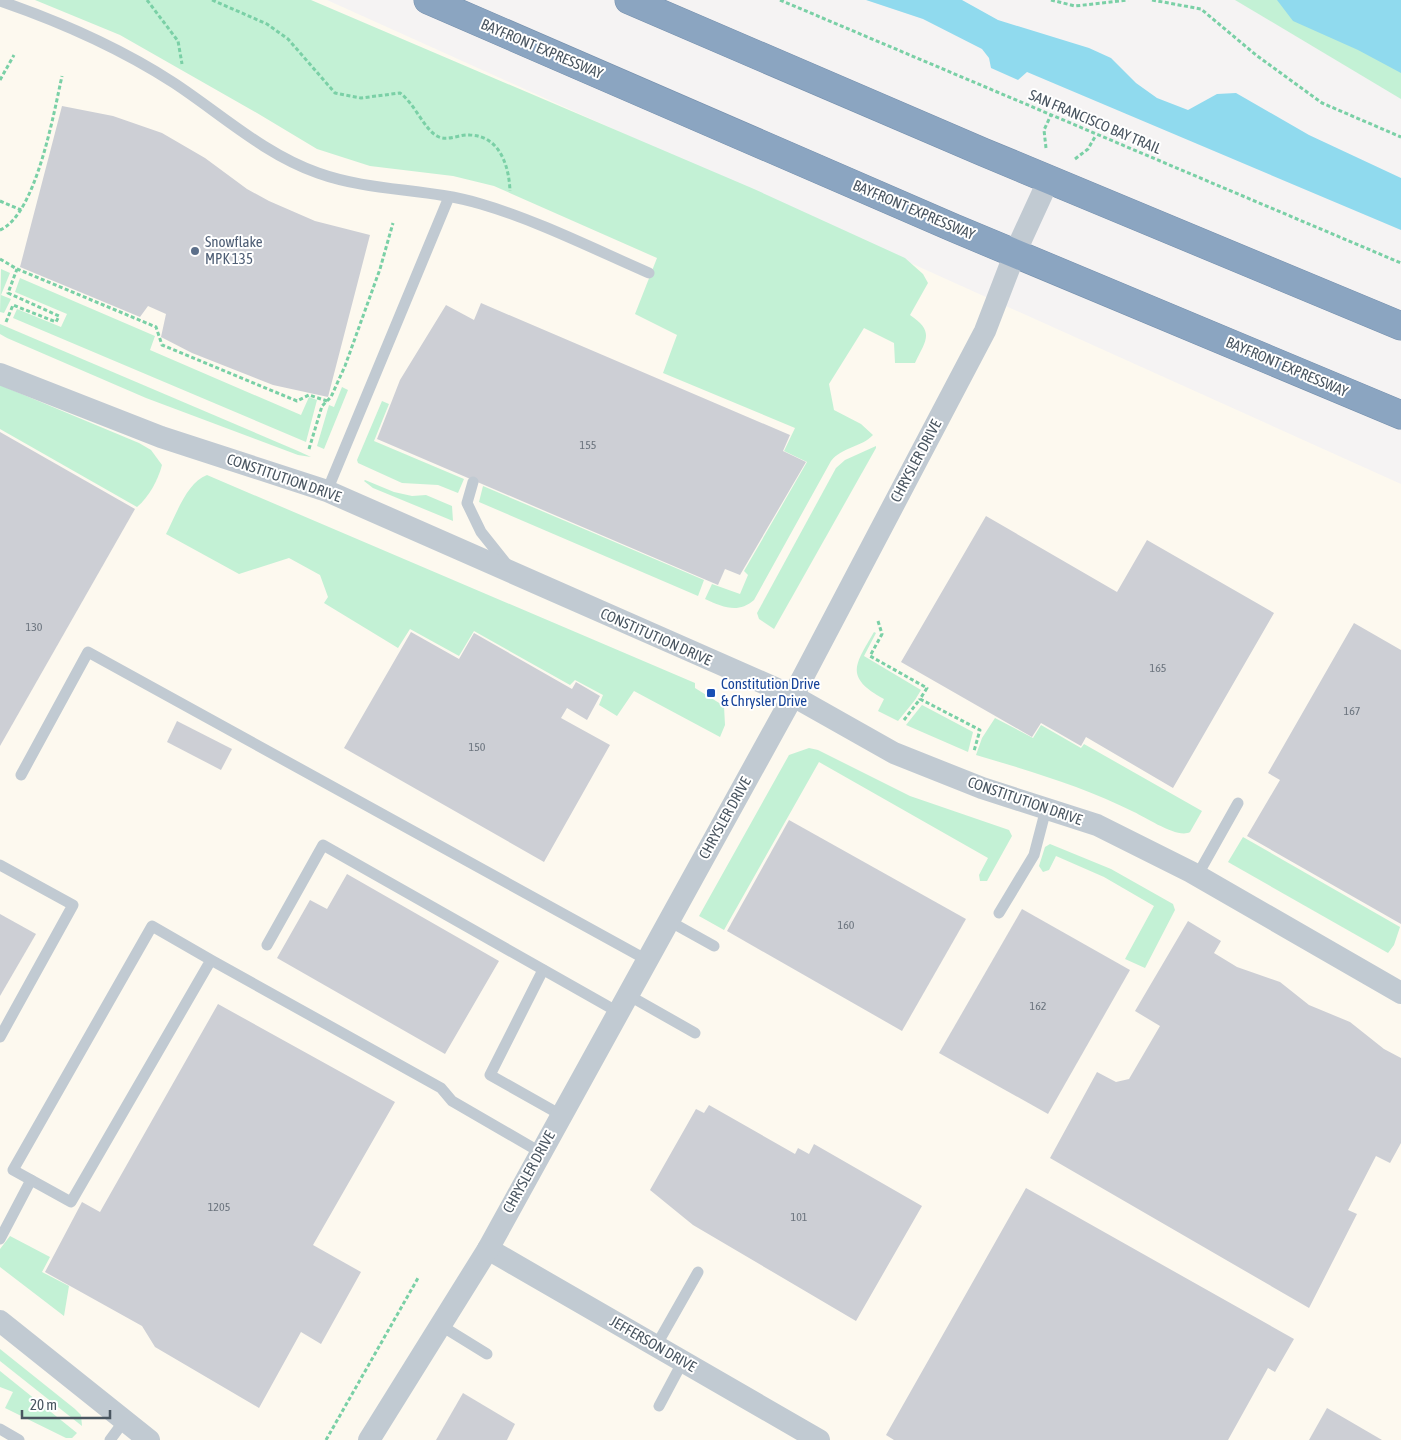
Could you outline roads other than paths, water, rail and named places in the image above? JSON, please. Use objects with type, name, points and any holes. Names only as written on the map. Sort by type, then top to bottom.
[{"type":"highway","name":"BAYFRONT EXPRESSWAY","points":[[428,0],[1015,253],[1401,415]]},
{"type":"highway","points":[[629,0],[1049,179],[1401,326]]},
{"type":"street","name":"CHRYSLER DRIVE","points":[[369,1440],[488,1249],[793,696],[985,331],[1015,253],[1049,179]]},
{"type":"street","name":"CONSTITUTION DRIVE","points":[[0,374],[161,436],[327,491],[793,696],[894,753],[982,788],[1097,825],[1198,876],[1401,993]]},
{"type":"street","name":"JEFFERSON DRIVE","points":[[488,1249],[683,1361],[796,1434],[819,1440]]},
{"type":"street","points":[[0,1321],[149,1440]]},
{"type":"lane","points":[[0,1],[53,20],[110,46],[173,82],[270,150],[318,173],[375,188],[449,197],[502,211],[649,273]]},
{"type":"lane","points":[[327,491],[449,197]]},
{"type":"lane","points":[[472,482],[467,504],[481,532],[514,574]]},
{"type":"lane","points":[[21,775],[88,652],[647,960]]},
{"type":"lane","points":[[1198,876],[1238,803]]},
{"type":"lane","points":[[999,913],[1034,854],[1046,809]]},
{"type":"lane","points":[[267,945],[323,845],[544,970],[695,1033]]},
{"type":"lane","points":[[0,865],[72,905],[0,1037]]},
{"type":"lane","points":[[669,921],[714,946]]},
{"type":"lane","points":[[211,960],[71,1202],[13,1170],[152,926],[441,1088],[452,1101],[540,1152]]},
{"type":"lane","points":[[544,970],[490,1075],[561,1116]]},
{"type":"lane","points":[[0,1239],[31,1180]]},
{"type":"lane","points":[[656,1346],[698,1272]]},
{"type":"lane","points":[[440,1325],[487,1354]]},
{"type":"lane","points":[[659,1406],[683,1361]]},
{"type":"lane","points":[[110,1440],[124,1420]]},
{"type":"lane","points":[[0,1429],[19,1440]]},
{"type":"water","points":[[866,0],[962,0],[998,20],[1089,48],[1111,58],[1136,83],[1157,98],[1188,110],[1217,94],[1236,93],[1309,135],[1401,178],[1401,230],[1027,72],[1018,80],[991,68],[989,58],[982,49],[923,19]]},
{"type":"water","points":[[1277,0],[1401,0],[1401,73],[1358,50],[1293,21]]},
{"type":"place","name":"Snowflake MPK 135","points":[[195,251]]},
{"type":"place","name":"Constitution Drive & Chrysler Drive","points":[[711,693]]}]
